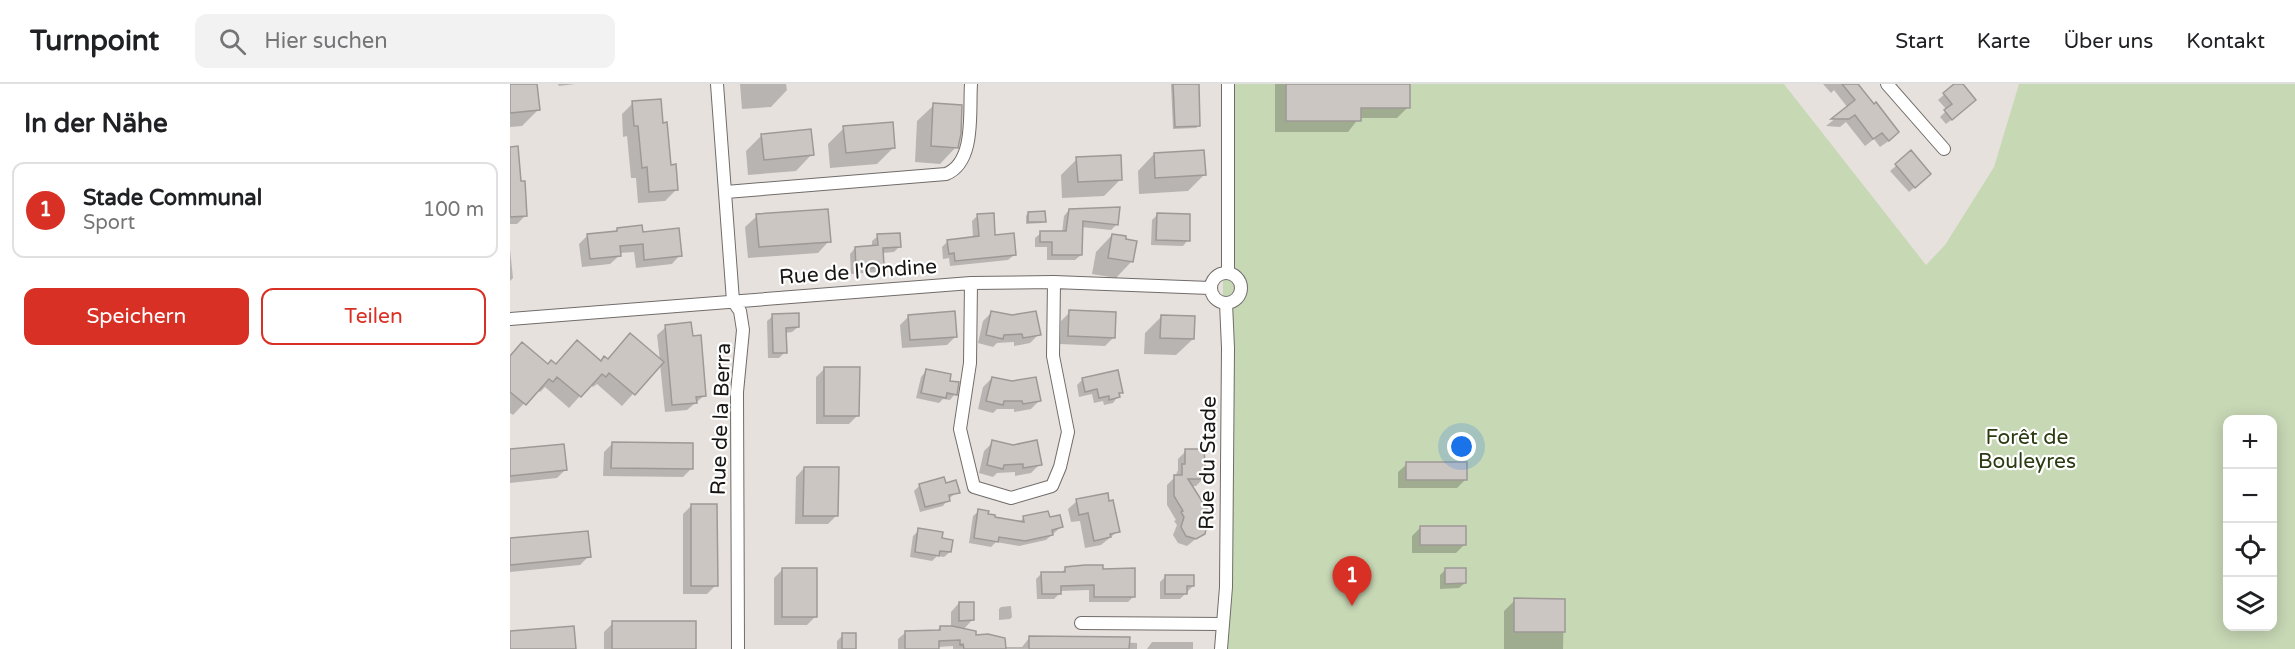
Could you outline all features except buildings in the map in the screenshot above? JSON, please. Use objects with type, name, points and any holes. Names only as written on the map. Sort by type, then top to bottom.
[{"type":"street","name":"Rue de la Berra","points":[[717,84],[733,301],[740,311],[743,330],[737,392],[738,649]]},
{"type":"street","points":[[726,192],[946,174],[953,171],[961,164],[967,148],[971,84]]},
{"type":"street","points":[[1228,84],[1228,272]]},
{"type":"street","points":[[1887,84],[1944,149]]},
{"type":"street","points":[[1228,272],[1238,279],[1241,291],[1234,301],[1221,303],[1214,297],[1210,288],[1213,278],[1228,272]]},
{"type":"street","points":[[971,283],[970,363],[960,429],[974,487],[1011,498],[1052,486],[1060,467],[1068,432],[1053,356],[1054,282]]},
{"type":"street","name":"Rue de l'Ondine","points":[[510,319],[971,283],[1054,282],[1210,288]]},
{"type":"street","name":"Rue du Stade","points":[[1221,649],[1227,486],[1226,303]]},
{"type":"street","points":[[1081,623],[1223,624]]},
{"type":"green space","name":"Forêt de Bouleyres","points":[[1225,84],[1784,84],[1926,265],[1945,245],[1994,167],[2019,84],[2295,84],[2295,649],[1219,649]]},
{"type":"place","name":"Stade Communal","points":[[1352,606]]}]
